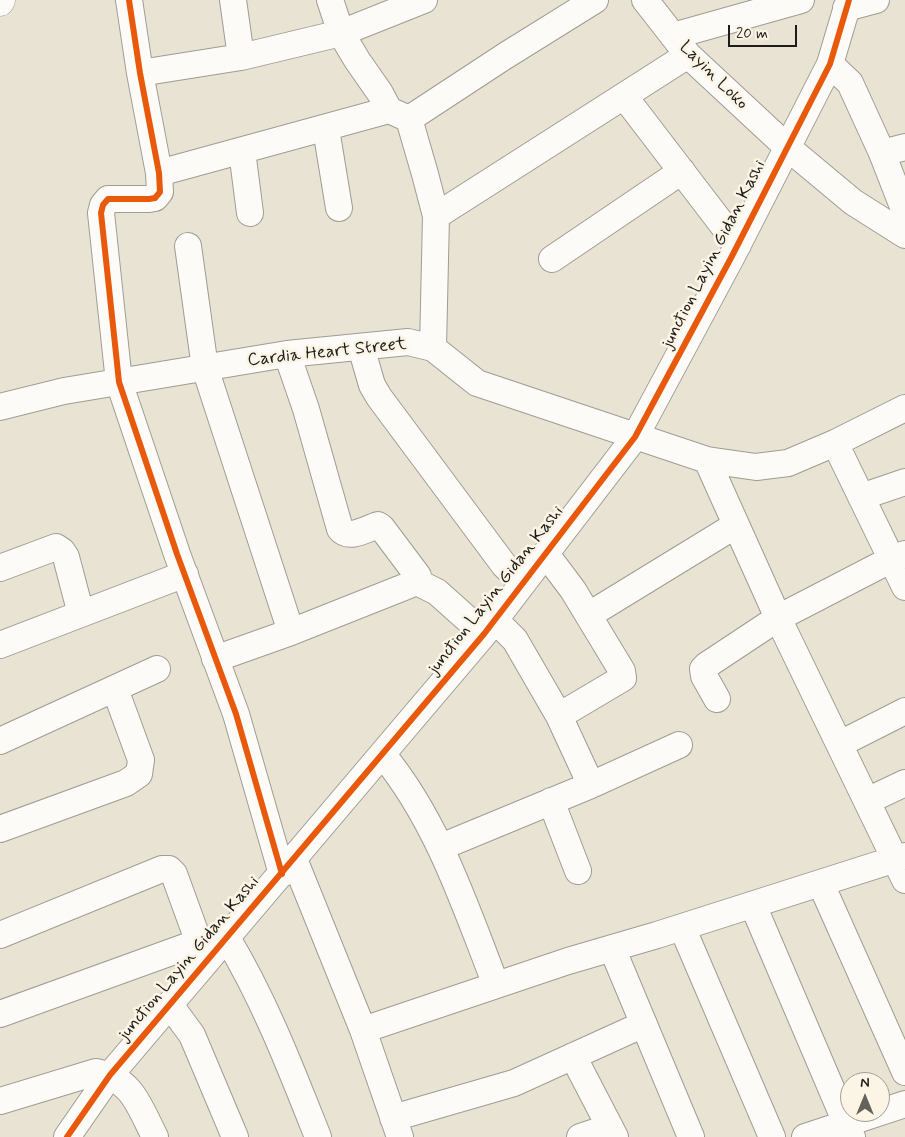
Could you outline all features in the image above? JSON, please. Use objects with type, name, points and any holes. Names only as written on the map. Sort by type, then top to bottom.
[{"type":"street","points":[[129,0],[140,73],[159,173],[160,192],[155,198],[108,199],[102,204],[101,212],[119,382],[177,554],[236,714],[288,867],[363,1030],[397,1127],[514,1083],[644,1024]]},
{"type":"street","points":[[233,0],[241,57]]},
{"type":"street","points":[[330,0],[341,33],[356,60],[399,115],[425,174],[436,216],[433,348]]},
{"type":"street","points":[[140,73],[241,57],[341,33],[424,0]]},
{"type":"street","points":[[159,173],[326,128],[399,115],[505,56],[595,0]]},
{"type":"street","name":"Layin Loko","points":[[645,0],[681,46],[787,148],[853,202],[905,235]]},
{"type":"street","points":[[436,216],[624,96],[681,46],[801,0]]},
{"type":"street","points":[[847,4],[876,0]]},
{"type":"street","name":"junction Layin Gidan Kashi","points":[[74,1133],[110,1075],[170,1005],[203,952],[227,938],[383,755],[490,627],[636,437],[738,245],[830,64],[847,4]]},
{"type":"street","points":[[830,64],[850,83],[894,150],[905,212]]},
{"type":"street","points":[[624,96],[738,245]]},
{"type":"street","points":[[326,128],[339,208]]},
{"type":"street","points":[[242,151],[250,213]]},
{"type":"street","points":[[552,259],[682,171]]},
{"type":"street","points":[[188,246],[205,368],[291,632]]},
{"type":"street","name":"Cardia Heart Street","points":[[0,407],[64,391],[286,354],[408,342],[433,348],[477,384],[707,460],[756,467],[788,463],[835,443],[905,408]]},
{"type":"street","points":[[361,347],[372,385],[388,412],[504,565],[523,583]]},
{"type":"street","points":[[286,354],[306,409],[340,529],[350,535],[378,525],[418,576],[417,582]]},
{"type":"street","points":[[835,443],[861,496],[899,556],[905,587]]},
{"type":"street","points":[[363,1030],[612,948],[821,884],[902,865],[867,801],[778,618],[707,460]]},
{"type":"street","points":[[861,496],[905,482]]},
{"type":"street","points":[[589,615],[736,524]]},
{"type":"street","points":[[0,568],[56,547],[66,557],[81,614]]},
{"type":"street","points":[[546,554],[589,615],[622,671],[623,678],[560,716]]},
{"type":"street","points":[[717,699],[704,676],[703,669],[778,618],[899,556]]},
{"type":"street","points":[[0,644],[185,574]]},
{"type":"street","points":[[215,659],[291,632],[417,582],[437,592],[490,627],[515,640],[560,716],[591,785]]},
{"type":"street","points":[[0,741],[156,669]]},
{"type":"street","points":[[0,828],[126,783],[139,774],[140,760],[115,689]]},
{"type":"street","points":[[840,744],[905,711]]},
{"type":"street","points":[[442,847],[591,785],[679,745]]},
{"type":"street","points":[[383,755],[402,778],[442,847],[496,985]]},
{"type":"street","points":[[867,801],[905,783]]},
{"type":"street","points":[[551,801],[578,871]]},
{"type":"street","points":[[0,934],[162,869],[169,870],[174,874],[203,952],[0,1014]]},
{"type":"street","points":[[821,884],[905,1072]]},
{"type":"street","points":[[753,905],[849,1130]]},
{"type":"street","points":[[682,927],[772,1137]]},
{"type":"street","points":[[227,938],[248,973],[262,1002],[298,1084],[318,1137]]},
{"type":"street","points":[[612,948],[691,1137]]},
{"type":"street","points":[[170,1005],[192,1035],[235,1137]]},
{"type":"street","points":[[573,1056],[613,1132],[580,1137]]},
{"type":"street","points":[[0,1100],[96,1072],[110,1075],[128,1087],[156,1137]]},
{"type":"street","points":[[805,1137],[849,1130],[905,1104]]},
{"type":"cycle path","points":[[129,0],[140,73],[159,173],[160,192],[155,198],[149,199],[108,199],[103,205],[101,213],[119,382],[177,554],[236,714],[282,874]]},
{"type":"cycle path","points":[[67,1137],[110,1075],[484,634],[635,437],[732,256],[830,64],[849,0]]}]
